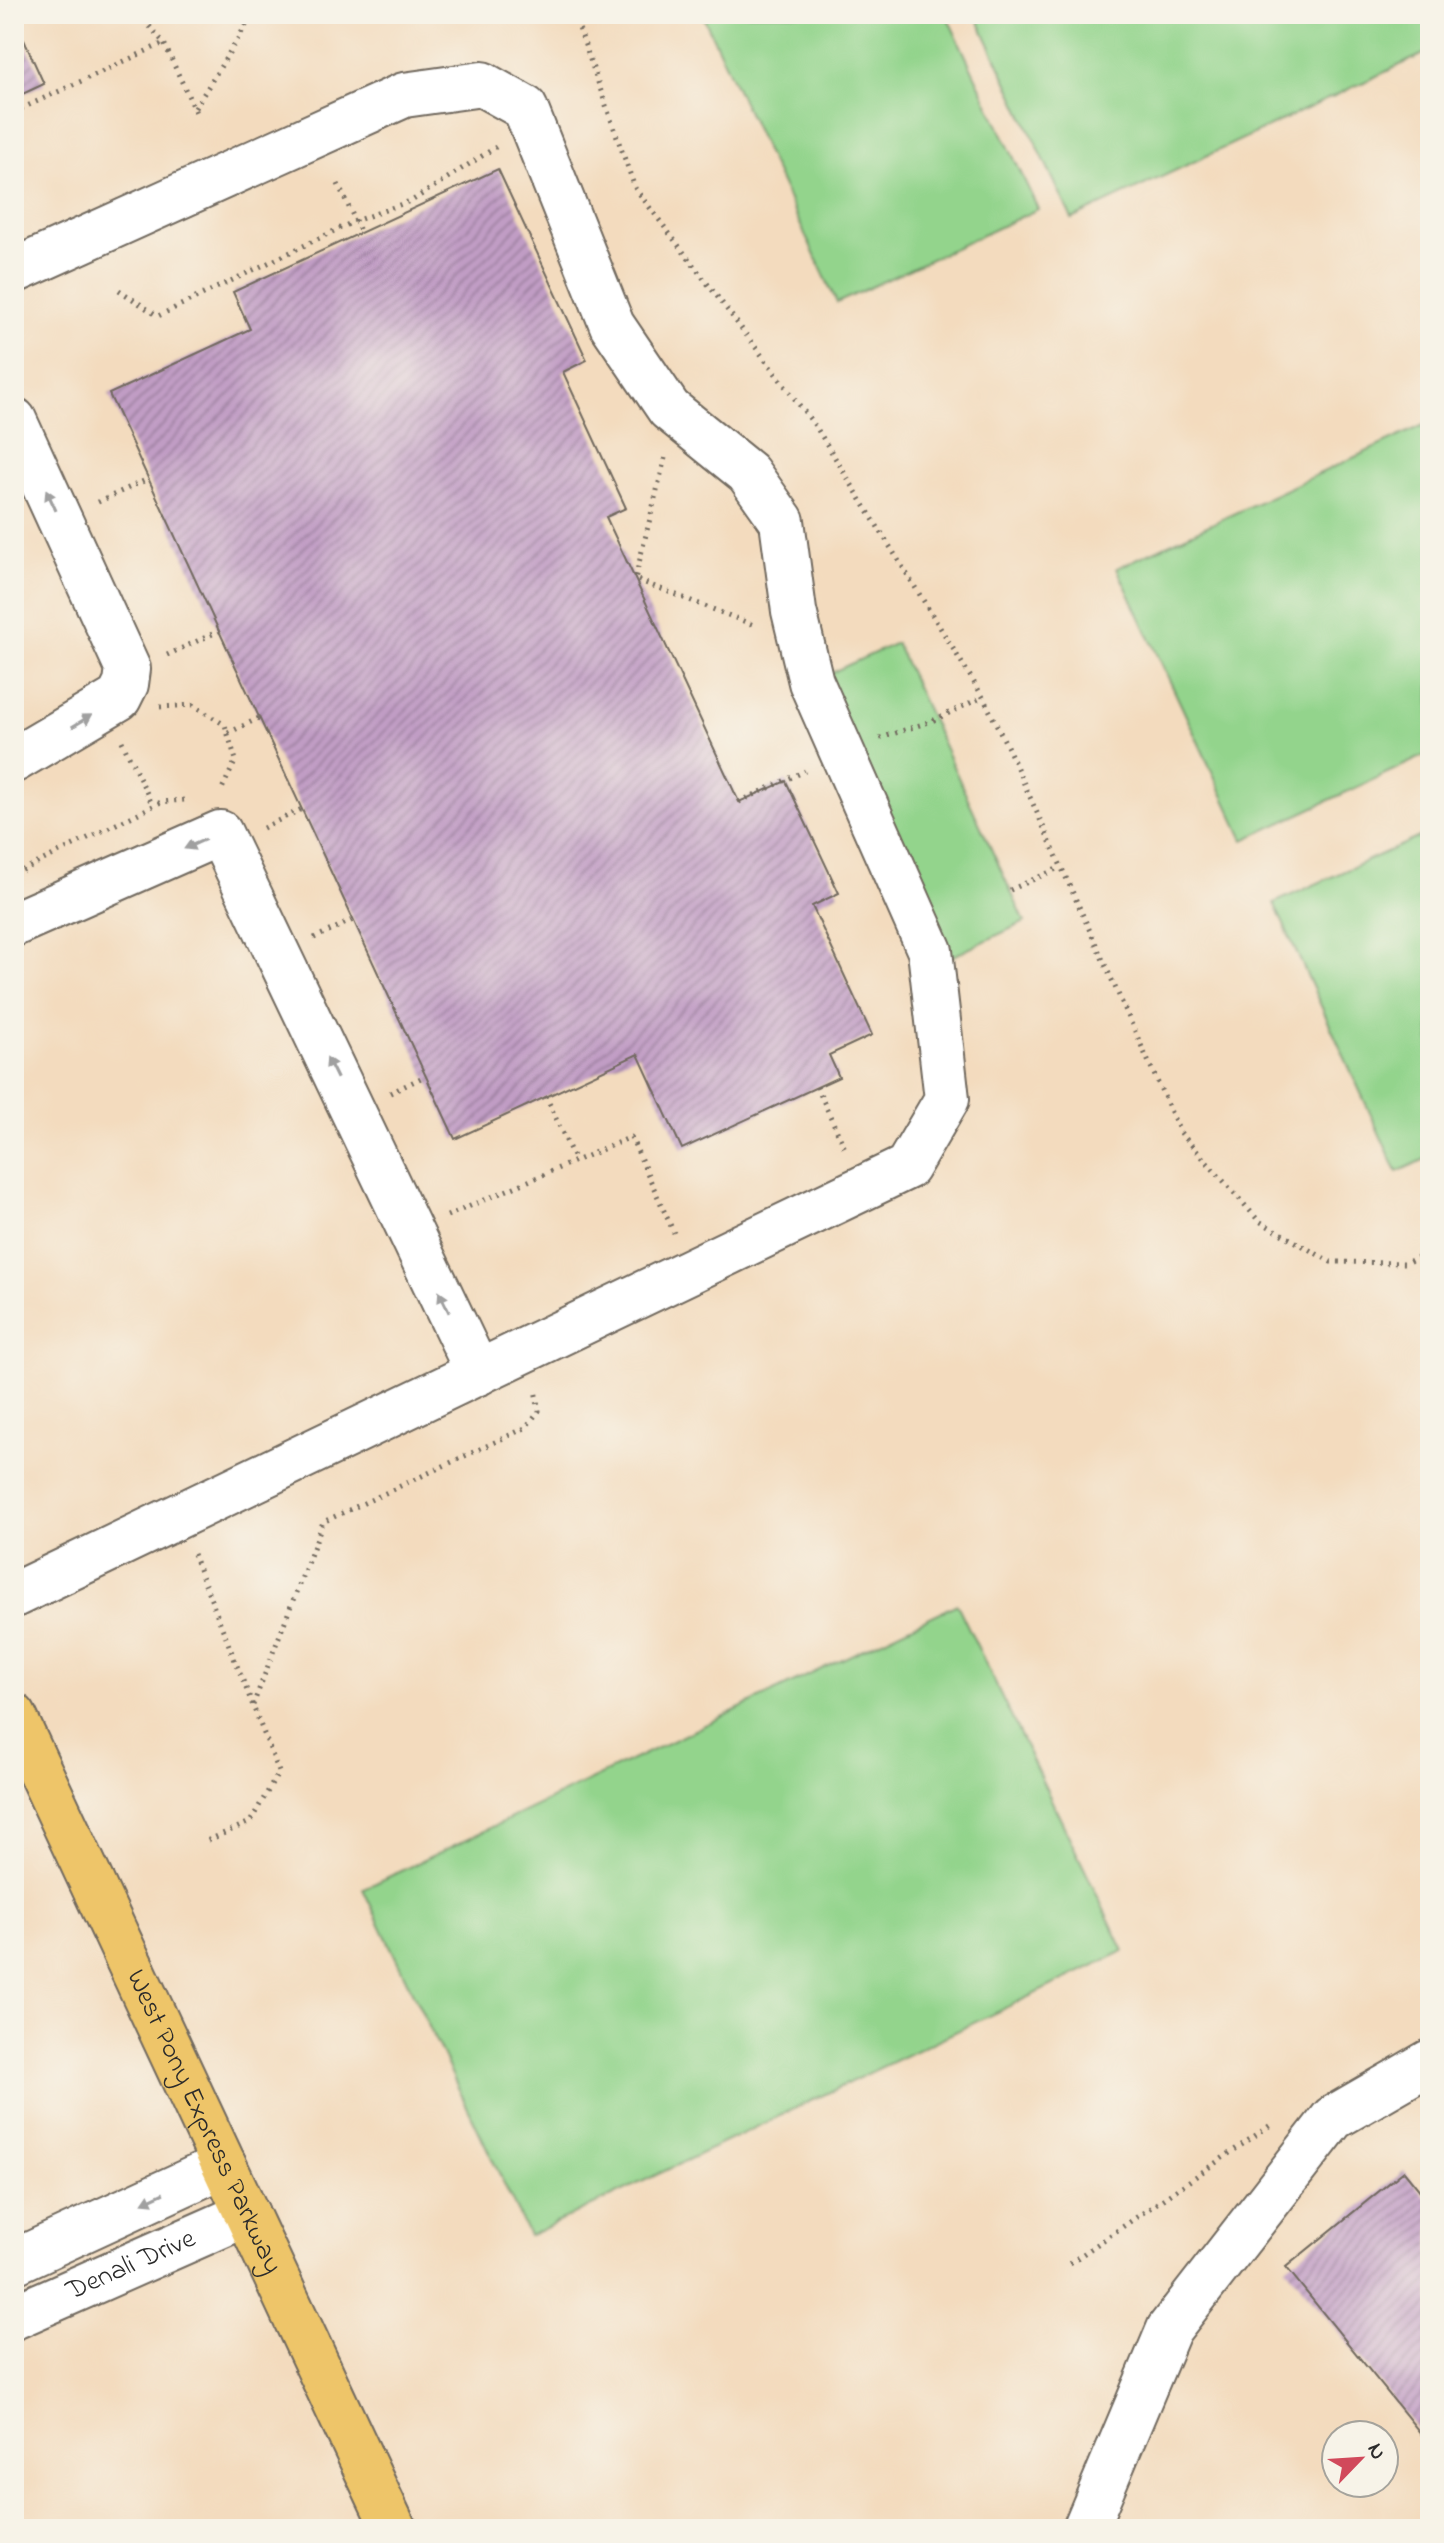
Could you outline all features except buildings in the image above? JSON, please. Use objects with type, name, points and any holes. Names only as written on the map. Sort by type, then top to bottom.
[{"type":"main road","name":"West Pony Express Parkway","points":[[14,1716],[394,2529]]},
{"type":"street","points":[[14,271],[404,95],[482,84],[525,108],[612,325],[669,409],[748,473],[782,521],[794,611],[804,645],[823,760],[930,951],[947,1099],[907,1167],[14,1595]]},
{"type":"street","points":[[14,420],[128,669],[126,684],[119,698],[14,760]]},
{"type":"street","points":[[14,924],[220,833],[478,1373]]},
{"type":"street","points":[[1085,2529],[1169,2329],[1333,2118],[1430,2062]]},
{"type":"street","name":"Denali Drive","points":[[14,2262],[224,2165]]},
{"type":"street","name":"Denali Drive","points":[[14,2317],[247,2214]]},
{"type":"path","points":[[15,21],[30,14]]},
{"type":"path","points":[[139,14],[164,43],[198,117]]},
{"type":"path","points":[[195,109],[253,14]]},
{"type":"path","points":[[574,14],[635,188],[816,427],[983,697],[1180,1132],[1259,1221],[1331,1262],[1406,1263],[1430,1251]]},
{"type":"path","points":[[14,112],[164,43]]},
{"type":"path","points":[[119,290],[158,316],[355,221],[413,200],[507,140]]},
{"type":"path","points":[[338,184],[361,233]]},
{"type":"path","points":[[676,415],[635,579],[804,645]]},
{"type":"path","points":[[94,504],[148,479]]},
{"type":"path","points":[[162,657],[219,631]]},
{"type":"path","points":[[739,802],[823,760],[932,721],[983,697]]},
{"type":"path","points":[[152,716],[161,706],[193,705],[225,725],[236,760],[218,798]]},
{"type":"path","points":[[228,733],[259,718]]},
{"type":"path","points":[[109,747],[133,735]]},
{"type":"path","points":[[122,740],[153,806]]},
{"type":"path","points":[[14,874],[161,802],[190,800]]},
{"type":"path","points":[[261,829],[302,809]]},
{"type":"path","points":[[1010,890],[1061,867]]},
{"type":"path","points":[[313,939],[353,920]]},
{"type":"path","points":[[386,1095],[425,1076]]},
{"type":"path","points":[[817,1087],[863,1189]]},
{"type":"path","points":[[546,1096],[575,1161]]},
{"type":"path","points":[[445,1217],[631,1137],[679,1245]]},
{"type":"path","points":[[253,1705],[323,1522],[525,1428],[539,1411],[534,1381]]},
{"type":"path","points":[[190,1546],[279,1772],[250,1822],[204,1842]]},
{"type":"path","points":[[1070,2263],[1277,2121],[1282,2126]]},
{"type":"green space","points":[[702,14],[946,14],[1038,209],[837,303]]},
{"type":"green space","points":[[975,14],[1430,14],[1430,51],[1072,219]]},
{"type":"green space","points":[[1430,422],[1430,753],[1244,840],[1117,568]]},
{"type":"green space","points":[[896,643],[1025,922],[941,962],[811,682]]},
{"type":"green space","points":[[1430,832],[1430,1157],[1397,1172],[1274,903]]},
{"type":"green space","points":[[957,1604],[1124,1951],[529,2236],[363,1889]]}]
